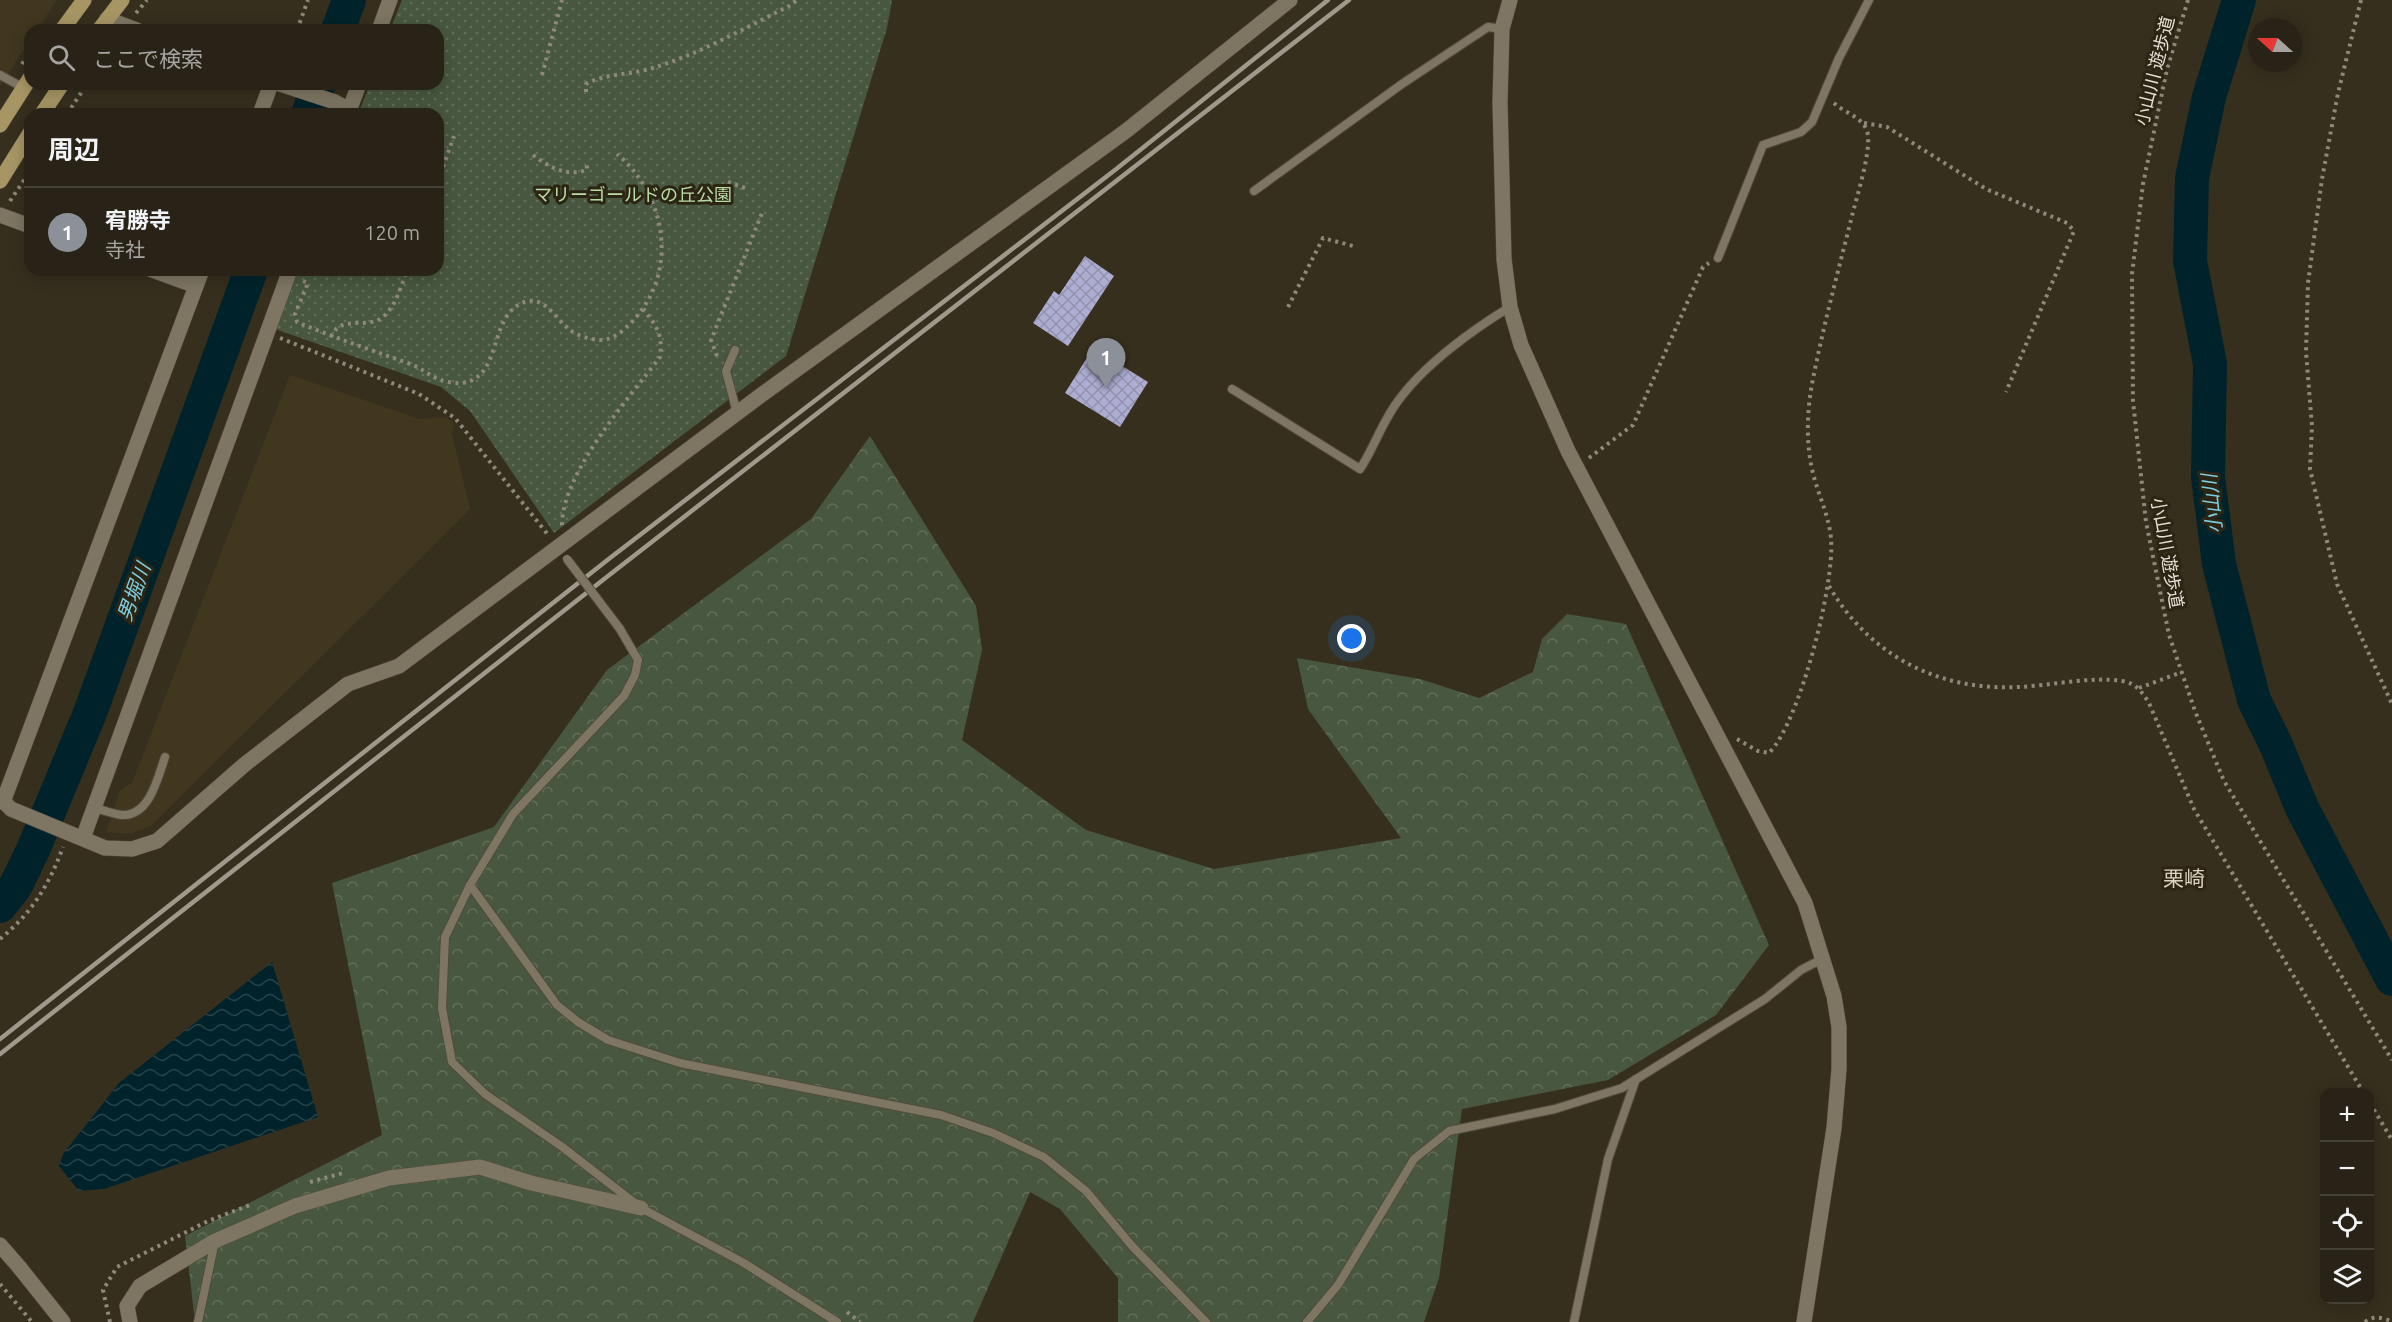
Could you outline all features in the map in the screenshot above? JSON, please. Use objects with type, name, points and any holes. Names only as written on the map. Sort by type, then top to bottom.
[{"type":"main road","points":[[66,24],[84,0]]},
{"type":"main road","points":[[103,24],[122,0]]},
{"type":"main road","points":[[0,125],[24,88]]},
{"type":"main road","points":[[46,108],[58,90]]},
{"type":"main road","points":[[0,181],[24,143]]},
{"type":"street","points":[[381,24],[390,0]]},
{"type":"street","points":[[200,276],[1,800],[16,811],[105,848],[132,849],[157,841],[244,765],[348,684],[399,666],[737,413],[1126,132],[1290,0]]},
{"type":"street","points":[[1510,0],[1502,29],[1500,102],[1503,237],[1510,307],[1521,345],[1576,467],[1805,903],[1834,996],[1839,1027],[1839,1069],[1834,1128],[1804,1322]]},
{"type":"street","points":[[262,108],[269,90]]},
{"type":"street","points":[[298,90],[335,102],[343,108]]},
{"type":"street","points":[[350,108],[356,90]]},
{"type":"street","points":[[1,215],[24,224]]},
{"type":"street","points":[[168,276],[196,286]]},
{"type":"street","points":[[71,833],[94,807],[265,332],[288,276]]},
{"type":"street","points":[[129,1322],[127,1306],[140,1286],[215,1241],[295,1206],[389,1178],[480,1167],[531,1183],[641,1208]]},
{"type":"street","points":[[0,1245],[63,1322]]},
{"type":"street","points":[[0,1264],[20,1268]]},
{"type":"lane","points":[[1718,258],[1763,145],[1802,132],[1812,122],[1823,92],[1869,0]]},
{"type":"lane","points":[[1254,191],[1402,84],[1488,27],[1502,29]]},
{"type":"lane","points":[[0,75],[24,82]]},
{"type":"lane","points":[[1232,389],[1360,470],[1398,401],[1423,374],[1489,320],[1510,307]]},
{"type":"lane","points":[[735,350],[726,371],[737,413]]},
{"type":"lane","points":[[561,543],[567,559],[620,630],[638,660],[635,675],[624,696],[513,814],[470,885],[445,937],[442,1008],[452,1062],[485,1094],[561,1146],[641,1208],[672,1222],[744,1263],[837,1322]]},
{"type":"lane","points":[[94,807],[124,815],[141,808],[152,794],[165,757]]},
{"type":"lane","points":[[470,885],[557,1005],[578,1022],[608,1040],[680,1063],[941,1115],[993,1133],[1044,1157],[1086,1191],[1132,1246],[1206,1322]]},
{"type":"lane","points":[[1307,1322],[1338,1285],[1414,1159],[1449,1131],[1555,1109],[1622,1088],[1765,999],[1802,970],[1824,958]]},
{"type":"lane","points":[[1574,1322],[1608,1159],[1636,1078]]},
{"type":"lane","points":[[198,1322],[215,1241]]},
{"type":"path","points":[[299,24],[308,0]]},
{"type":"path","points":[[542,75],[562,0]]},
{"type":"path","points":[[586,92],[586,84],[599,77],[651,69],[680,59],[780,11],[797,0]]},
{"type":"path","name":"小山川 遊歩道","points":[[2188,0],[2167,69],[2143,183],[2132,274],[2133,401],[2146,522],[2169,635],[2224,781],[2392,1060]]},
{"type":"path","points":[[2361,0],[2338,93],[2322,179],[2308,284],[2306,352],[2312,426],[2310,469],[2337,584],[2392,704]]},
{"type":"path","points":[[71,108],[83,90]]},
{"type":"path","points":[[1823,92],[1831,95],[1835,104],[1863,123],[1887,127],[1986,189],[2067,224],[2074,231],[2006,392]]},
{"type":"path","points":[[1720,738],[1735,737],[1758,751],[1769,753],[1781,742],[1801,693],[1829,586],[1831,537],[1825,506],[1812,470],[1808,430],[1812,387],[1825,320],[1860,183],[1868,136],[1863,123]]},
{"type":"path","points":[[444,164],[454,136]]},
{"type":"path","points":[[295,276],[308,283],[295,314],[297,322],[331,337],[416,366],[441,381],[463,384],[481,375],[490,360],[502,324],[512,309],[524,301],[538,302],[548,307],[570,331],[600,340],[619,334],[643,309],[657,275],[662,238],[654,201],[648,189],[629,164],[617,154]]},
{"type":"path","points":[[533,155],[548,167],[575,174],[587,170],[587,164]]},
{"type":"path","points":[[1,215],[24,180]]},
{"type":"path","points":[[728,182],[745,188]]},
{"type":"path","points":[[717,356],[711,340],[762,213]]},
{"type":"path","points":[[1288,307],[1323,238],[1357,247]]},
{"type":"path","points":[[1576,467],[1633,425],[1703,267],[1718,258]]},
{"type":"path","points":[[331,337],[335,328],[345,323],[364,324],[383,318],[396,299],[405,276]]},
{"type":"path","points":[[561,543],[561,522],[570,487],[606,429],[660,357],[662,343],[659,328],[643,309]]},
{"type":"path","points":[[265,332],[419,394],[455,418],[561,543]]},
{"type":"path","points":[[1829,586],[1871,638],[1904,664],[1929,675],[1972,684],[2014,687],[2122,680],[2139,688],[2149,703],[2194,809],[2361,1088]]},
{"type":"path","points":[[2139,688],[2182,672]]},
{"type":"path","points":[[0,939],[36,905],[54,873],[71,833]]},
{"type":"path","points":[[2374,1110],[2392,1140]]},
{"type":"path","points":[[307,1184],[329,1175],[351,1171]]},
{"type":"path","points":[[110,1322],[103,1290],[117,1267],[208,1221],[252,1205]]},
{"type":"path","points":[[0,1284],[32,1322]]},
{"type":"path","points":[[838,1306],[860,1322]]},
{"type":"path","points":[[2365,1322],[2369,1318],[2379,1317],[2392,1321]]},
{"type":"shaded area","points":[[0,0],[57,0],[41,24],[24,24],[24,49],[0,86]]},
{"type":"shaded area","points":[[290,375],[420,419],[446,417],[454,424],[452,434],[470,509],[151,826],[130,834],[106,832],[120,790],[132,783]]},
{"type":"green space","name":"マリーゴールドの丘公園","points":[[402,0],[892,0],[887,28],[786,356],[554,533],[470,411],[441,387],[275,329],[296,276],[444,276],[444,108],[360,108],[368,90],[444,90],[444,24],[392,24]]},
{"type":"green space","points":[[870,436],[976,606],[982,650],[962,740],[1086,830],[1214,869],[1401,838],[1308,709],[1297,658],[1420,679],[1479,698],[1533,672],[1542,639],[1567,614],[1626,624],[1769,945],[1716,1015],[1608,1080],[1462,1109],[1439,1278],[1424,1322],[1118,1322],[1118,1278],[1060,1209],[1030,1192],[973,1322],[195,1322],[185,1236],[382,1135],[332,883],[494,827],[607,670],[811,519]]},
{"type":"water","points":[[272,962],[318,1117],[104,1189],[79,1191],[59,1166],[63,1154],[119,1083]]},
{"type":"building","points":[[1085,256],[1114,276],[1068,346],[1033,323],[1054,291],[1059,295]]},
{"type":"building","points":[[1093,348],[1148,382],[1120,427],[1065,393]]},
{"type":"waterway","name":"男堀川","points":[[340,24],[349,0]]},
{"type":"waterway","name":"小山川","points":[[2239,0],[2209,97],[2192,178],[2190,261],[2210,364],[2208,477],[2219,564],[2254,700],[2276,745],[2302,808],[2392,979]]},
{"type":"waterway","name":"男堀川","points":[[310,108],[317,90]]},
{"type":"waterway","name":"男堀川","points":[[0,906],[15,887],[33,850],[90,713],[249,276]]},
{"type":"railway","points":[[0,1039],[610,558],[1115,170],[1328,0]]},
{"type":"railway","points":[[0,1054],[608,576],[1349,0]]},
{"type":"place","name":"宥勝寺","points":[[1106,388]]},
{"type":"district","name":"栗崎","points":[[2184,879]]}]
